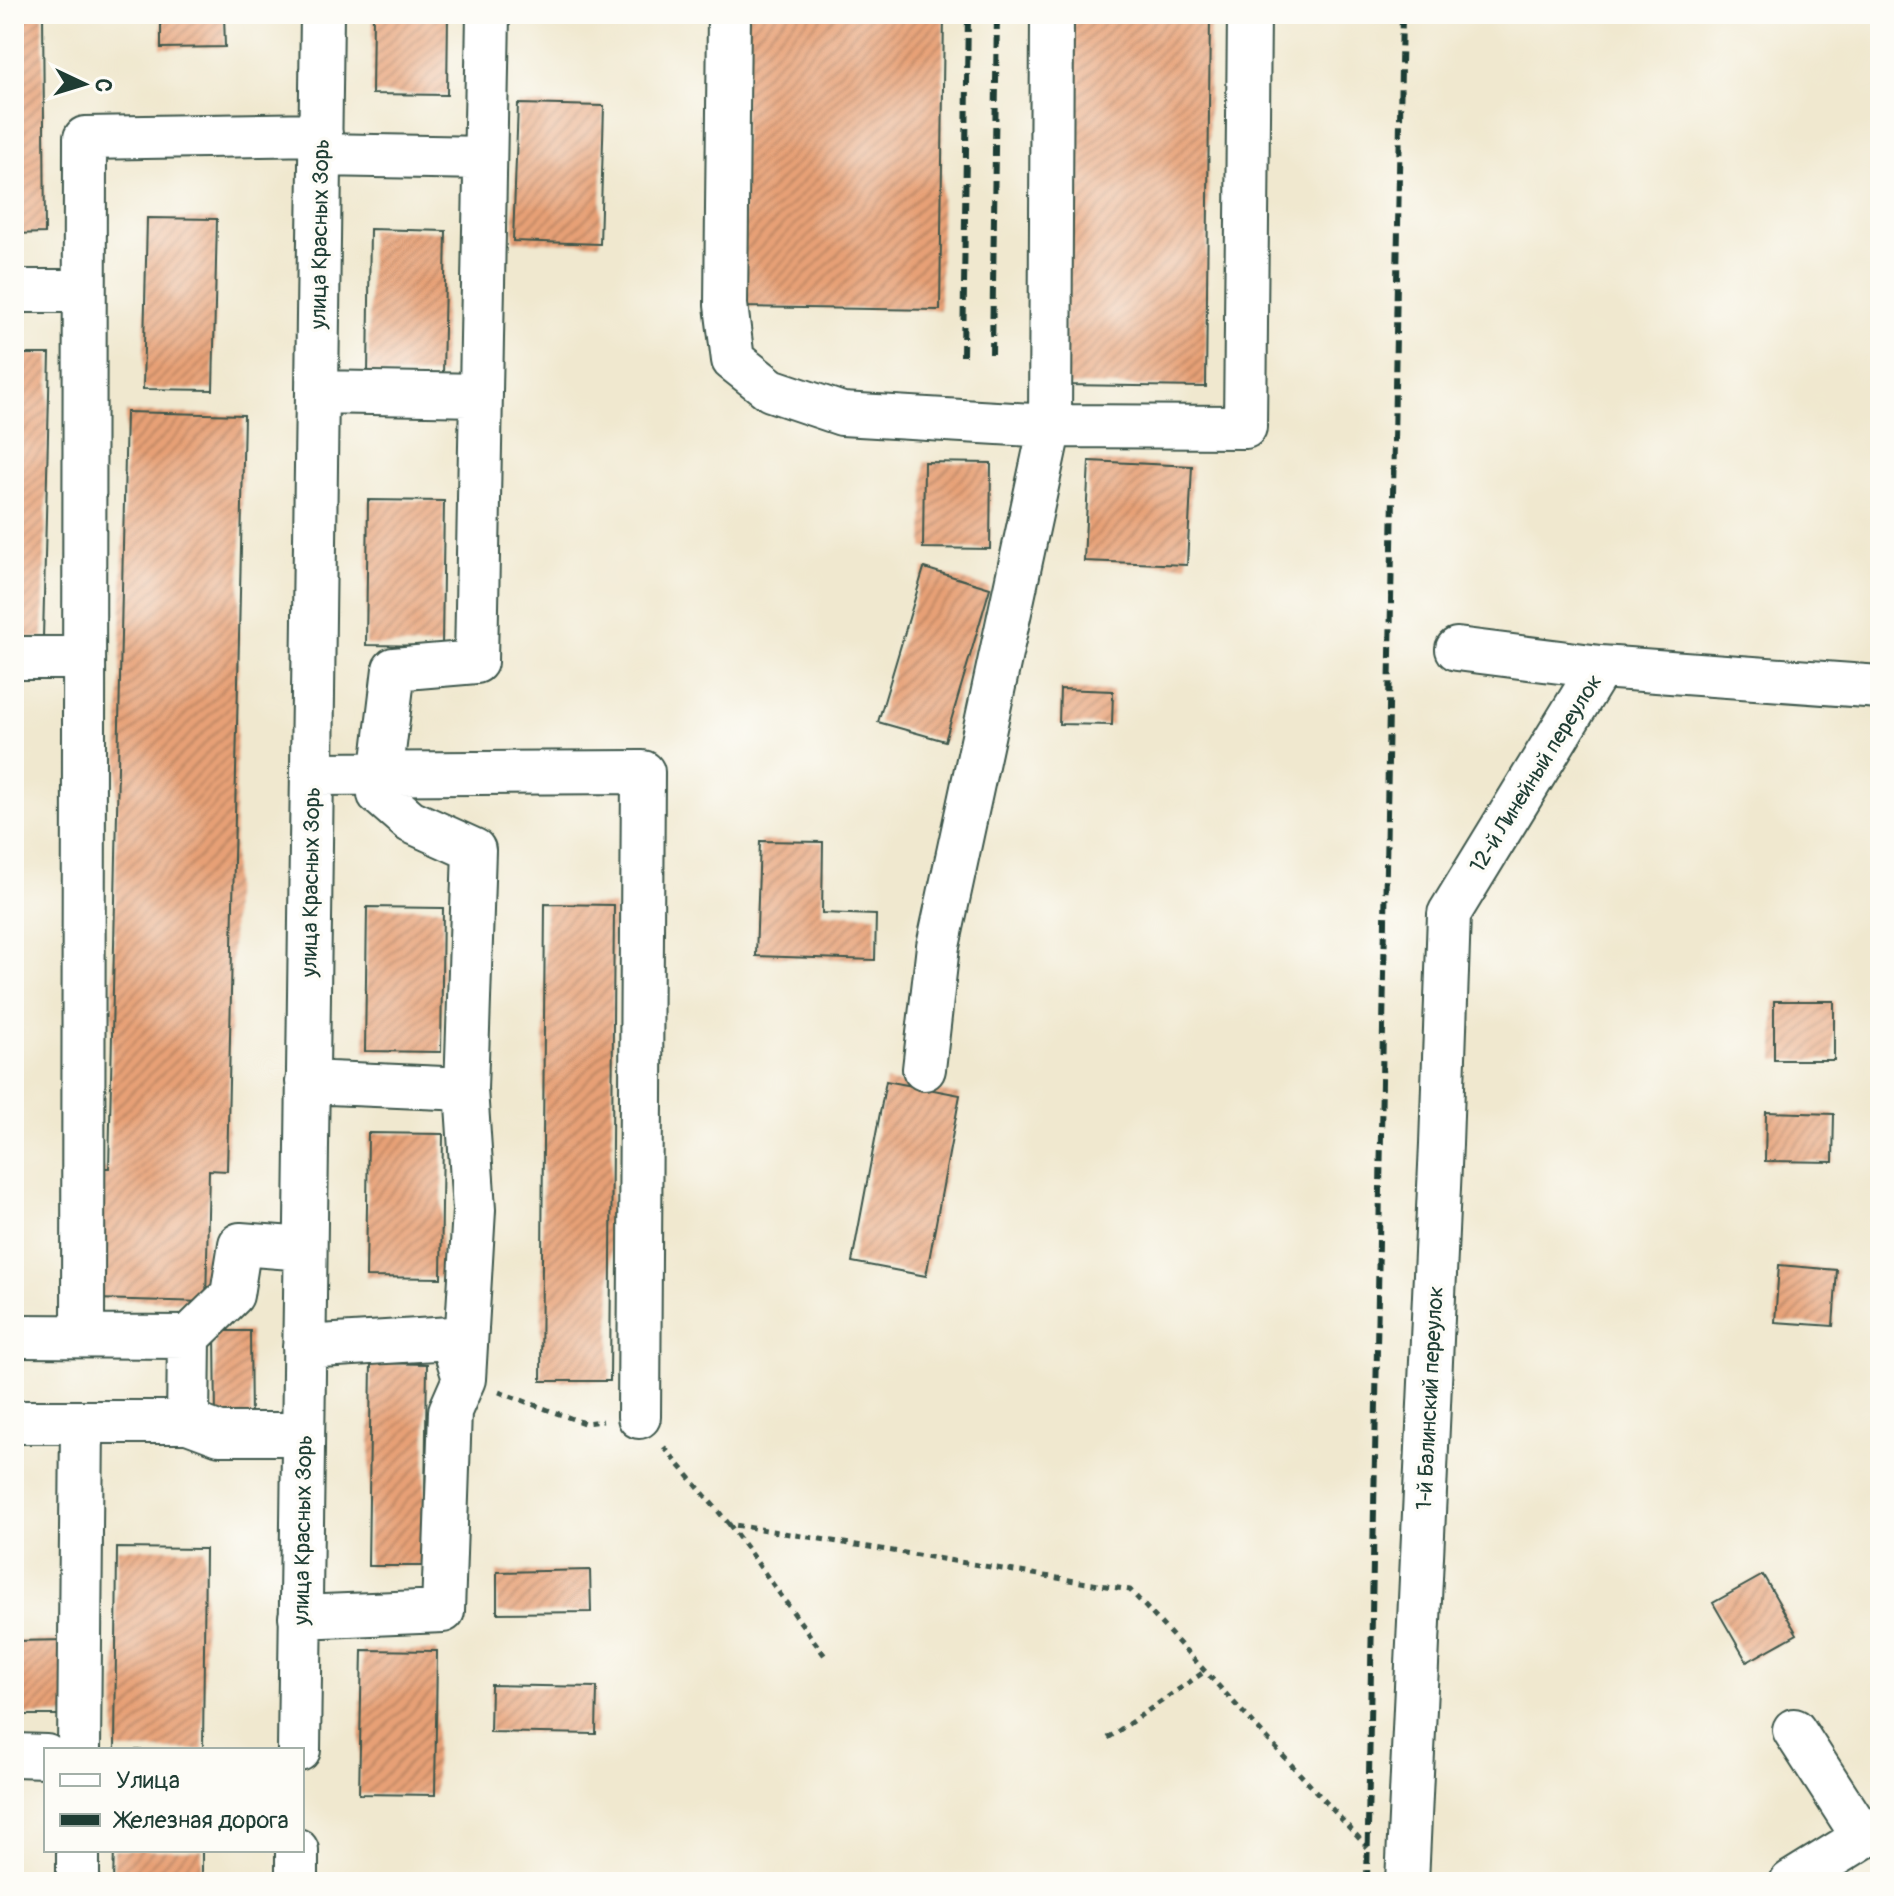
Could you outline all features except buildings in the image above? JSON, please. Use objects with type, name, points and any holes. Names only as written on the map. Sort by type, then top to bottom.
[{"type":"street","name":"улица Красных Зорь","points":[[299,1748],[322,14]]},
{"type":"street","points":[[300,1617],[443,1611],[450,1411],[464,1379],[474,1210],[466,1089],[474,850],[410,821],[379,794],[394,669],[476,662],[488,14]]},
{"type":"street","points":[[729,14],[726,305],[733,360],[771,390],[842,414],[1050,426],[1245,427],[1249,14]]},
{"type":"street","points":[[924,1069],[938,946],[1050,426],[1052,14]]},
{"type":"street","points":[[83,1336],[85,138],[320,144],[485,158]]},
{"type":"street","points":[[14,291],[84,291]]},
{"type":"street","points":[[317,392],[481,395]]},
{"type":"street","points":[[1457,649],[1600,667]]},
{"type":"street","points":[[14,658],[84,658]]},
{"type":"street","name":"12-й Линейный переулок","points":[[1449,914],[1600,667],[1880,687]]},
{"type":"street","points":[[312,774],[643,772],[639,1417]]},
{"type":"street","name":"1-й Балинский переулок","points":[[1407,1870],[1440,1175],[1449,914]]},
{"type":"street","points":[[307,1082],[466,1089]]},
{"type":"street","points":[[14,1336],[189,1337],[232,1295],[240,1244],[305,1249]]},
{"type":"street","points":[[188,1422],[189,1337]]},
{"type":"street","points":[[304,1347],[451,1338],[464,1379]]},
{"type":"street","points":[[14,1422],[188,1422],[220,1434],[303,1434]]},
{"type":"street","points":[[79,1748],[82,1422]]},
{"type":"street","points":[[1791,1882],[1872,1832],[1794,1730]]},
{"type":"street","points":[[14,1755],[44,1756]]},
{"type":"street","points":[[78,1852],[78,1882]]},
{"type":"street","points":[[297,1852],[297,1882]]},
{"type":"path","points":[[464,1379],[584,1423],[639,1417],[729,1524],[825,1656]]},
{"type":"path","points":[[729,1524],[1130,1590],[1367,1849],[1407,1870]]},
{"type":"path","points":[[1108,1738],[1204,1672]]},
{"type":"railway","points":[[963,356],[968,14]]},
{"type":"railway","points":[[992,354],[997,14]]},
{"type":"railway","points":[[1367,1882],[1402,14]]}]
